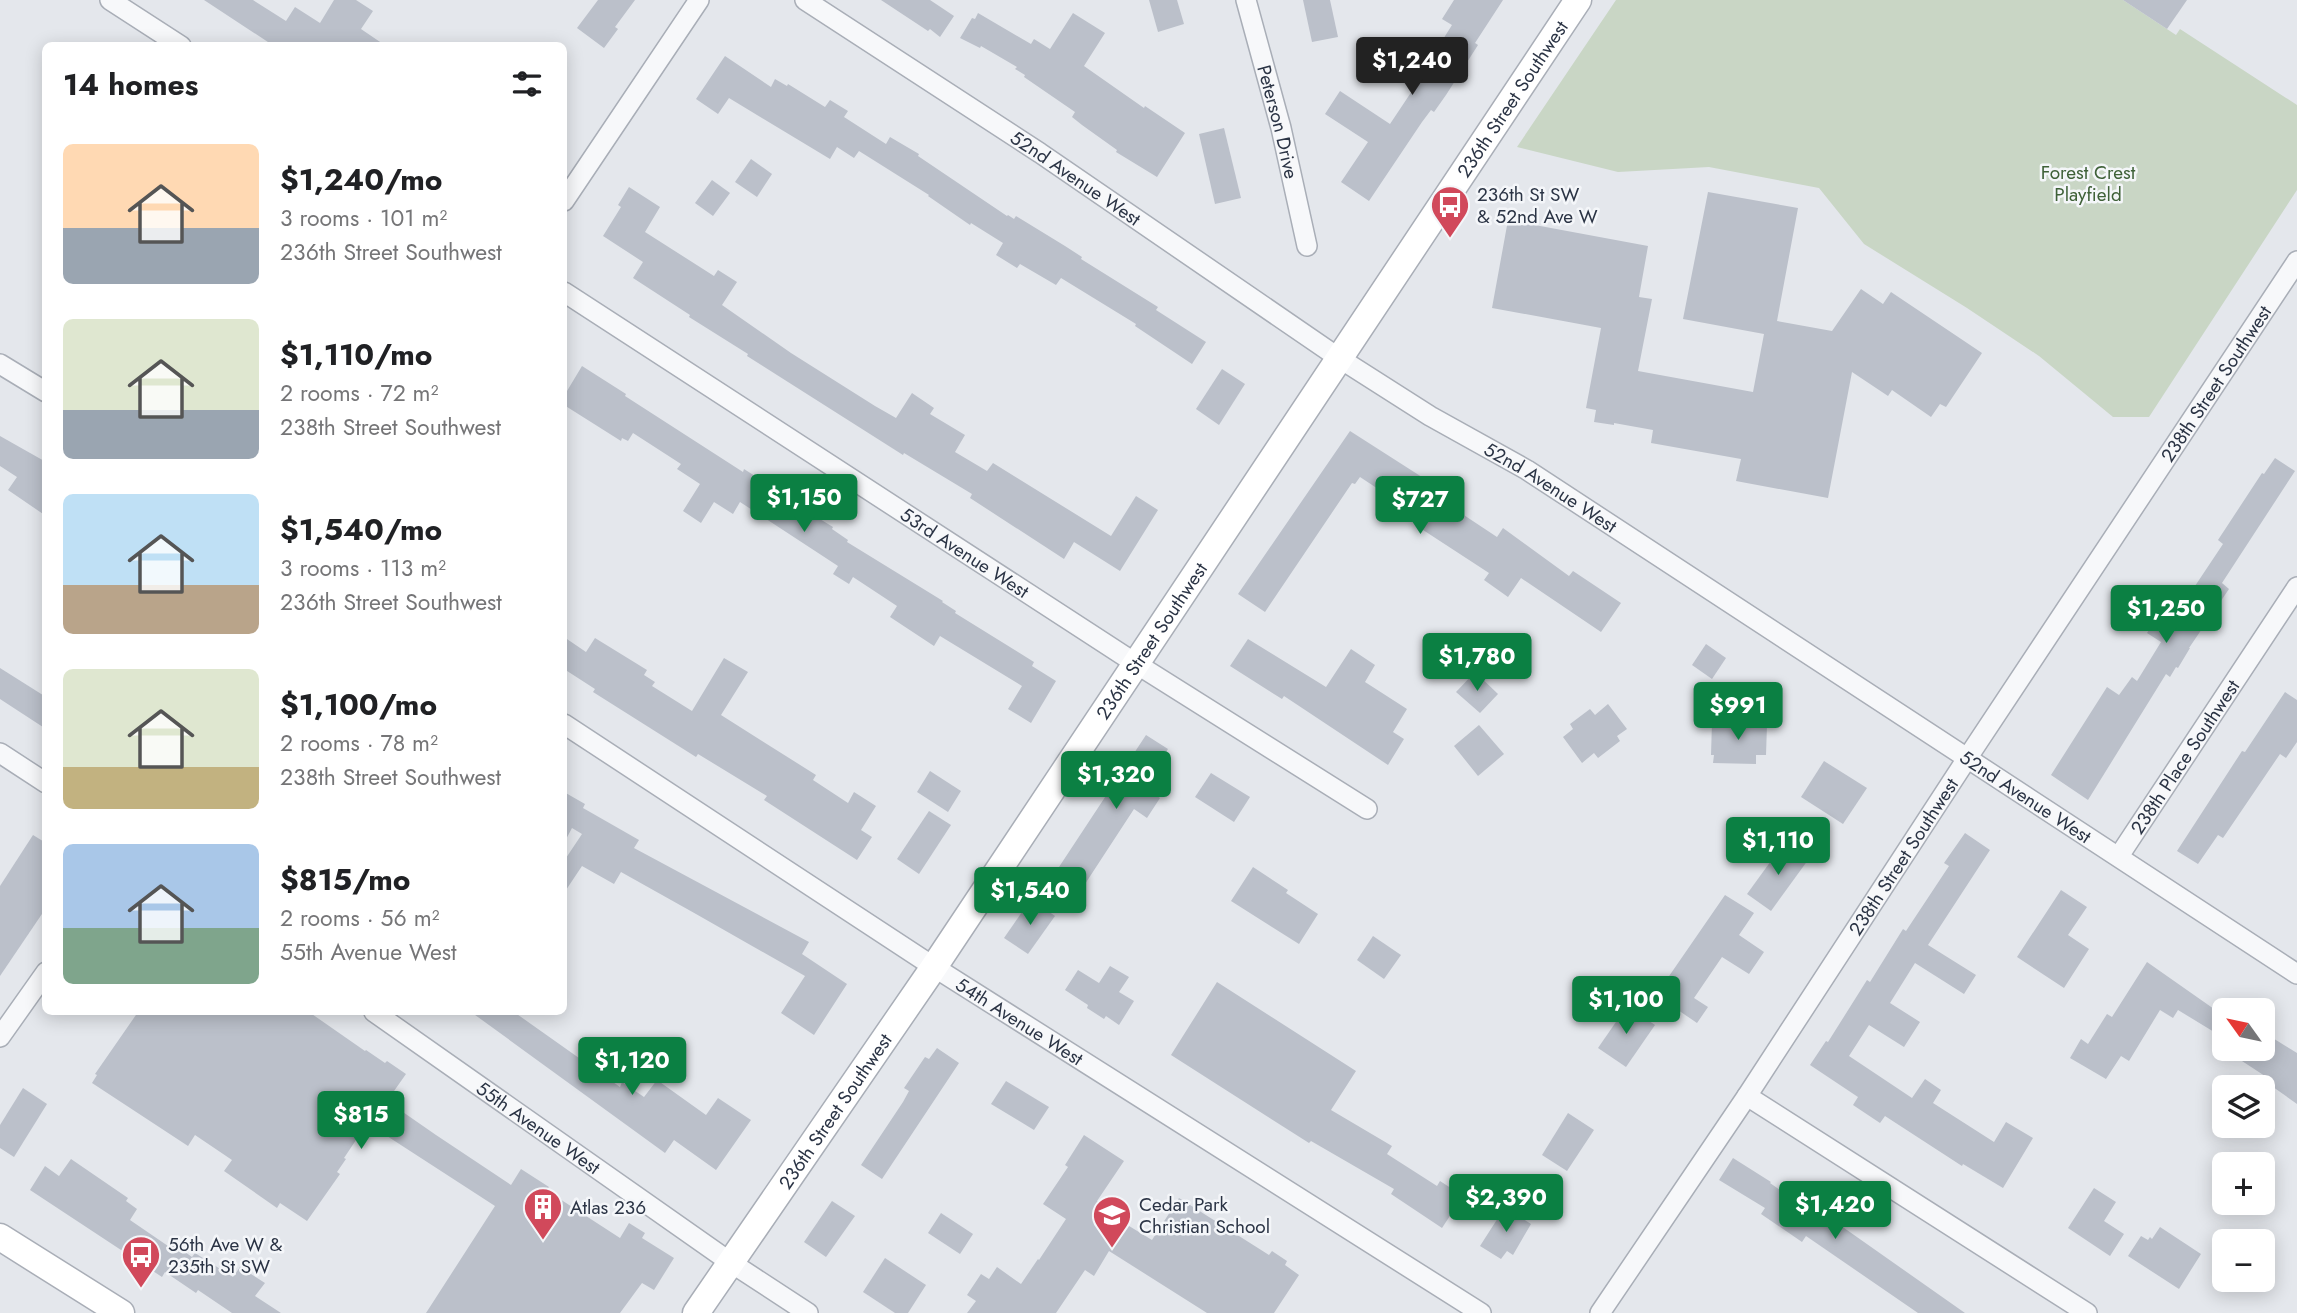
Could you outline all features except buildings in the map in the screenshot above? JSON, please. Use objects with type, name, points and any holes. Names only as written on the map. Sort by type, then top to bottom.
[{"type":"main road","name":"236th Street Southwest","points":[[696,1313],[933,967],[1578,0]]},
{"type":"main road","points":[[0,1237],[121,1313]]},
{"type":"street","points":[[110,0],[175,42]]},
{"type":"street","points":[[567,197],[699,0]]},
{"type":"street","name":"52nd Avenue West","points":[[805,0],[1040,153],[1339,358],[1430,416],[1527,470],[2297,974]]},
{"type":"street","name":"Peterson Drive","points":[[1246,0],[1281,128],[1307,246]]},
{"type":"street","name":"238th Street Southwest","points":[[1600,1313],[1747,1096],[2297,261]]},
{"type":"street","name":"53rd Avenue West","points":[[567,294],[1135,663],[1367,809]]},
{"type":"street","points":[[0,364],[42,390]]},
{"type":"street","name":"238th Place Southwest","points":[[2119,856],[2297,587]]},
{"type":"street","name":"54th Avenue West","points":[[567,726],[933,967],[1481,1313]]},
{"type":"street","points":[[0,753],[42,780]]},
{"type":"street","points":[[0,1037],[42,978]]},
{"type":"street","name":"55th Avenue West","points":[[378,1015],[730,1262],[808,1313]]},
{"type":"street","points":[[1747,1096],[2087,1313]]},
{"type":"green space","name":"Forest Crest Playfield","points":[[1616,0],[2123,0],[2176,35],[2180,29],[2297,105],[2297,190],[2149,417],[2113,417],[2039,356],[1864,244],[1819,188],[1709,167],[1618,172],[1517,147]]},
{"type":"place","name":"236th St SW & 52nd Ave W","points":[[1450,239]]},
{"type":"place","name":"Atlas 236","points":[[543,1241]]},
{"type":"place","name":"Cedar Park Christian School","points":[[1112,1249]]},
{"type":"place","name":"56th Ave W & 235th St SW","points":[[141,1289]]}]
